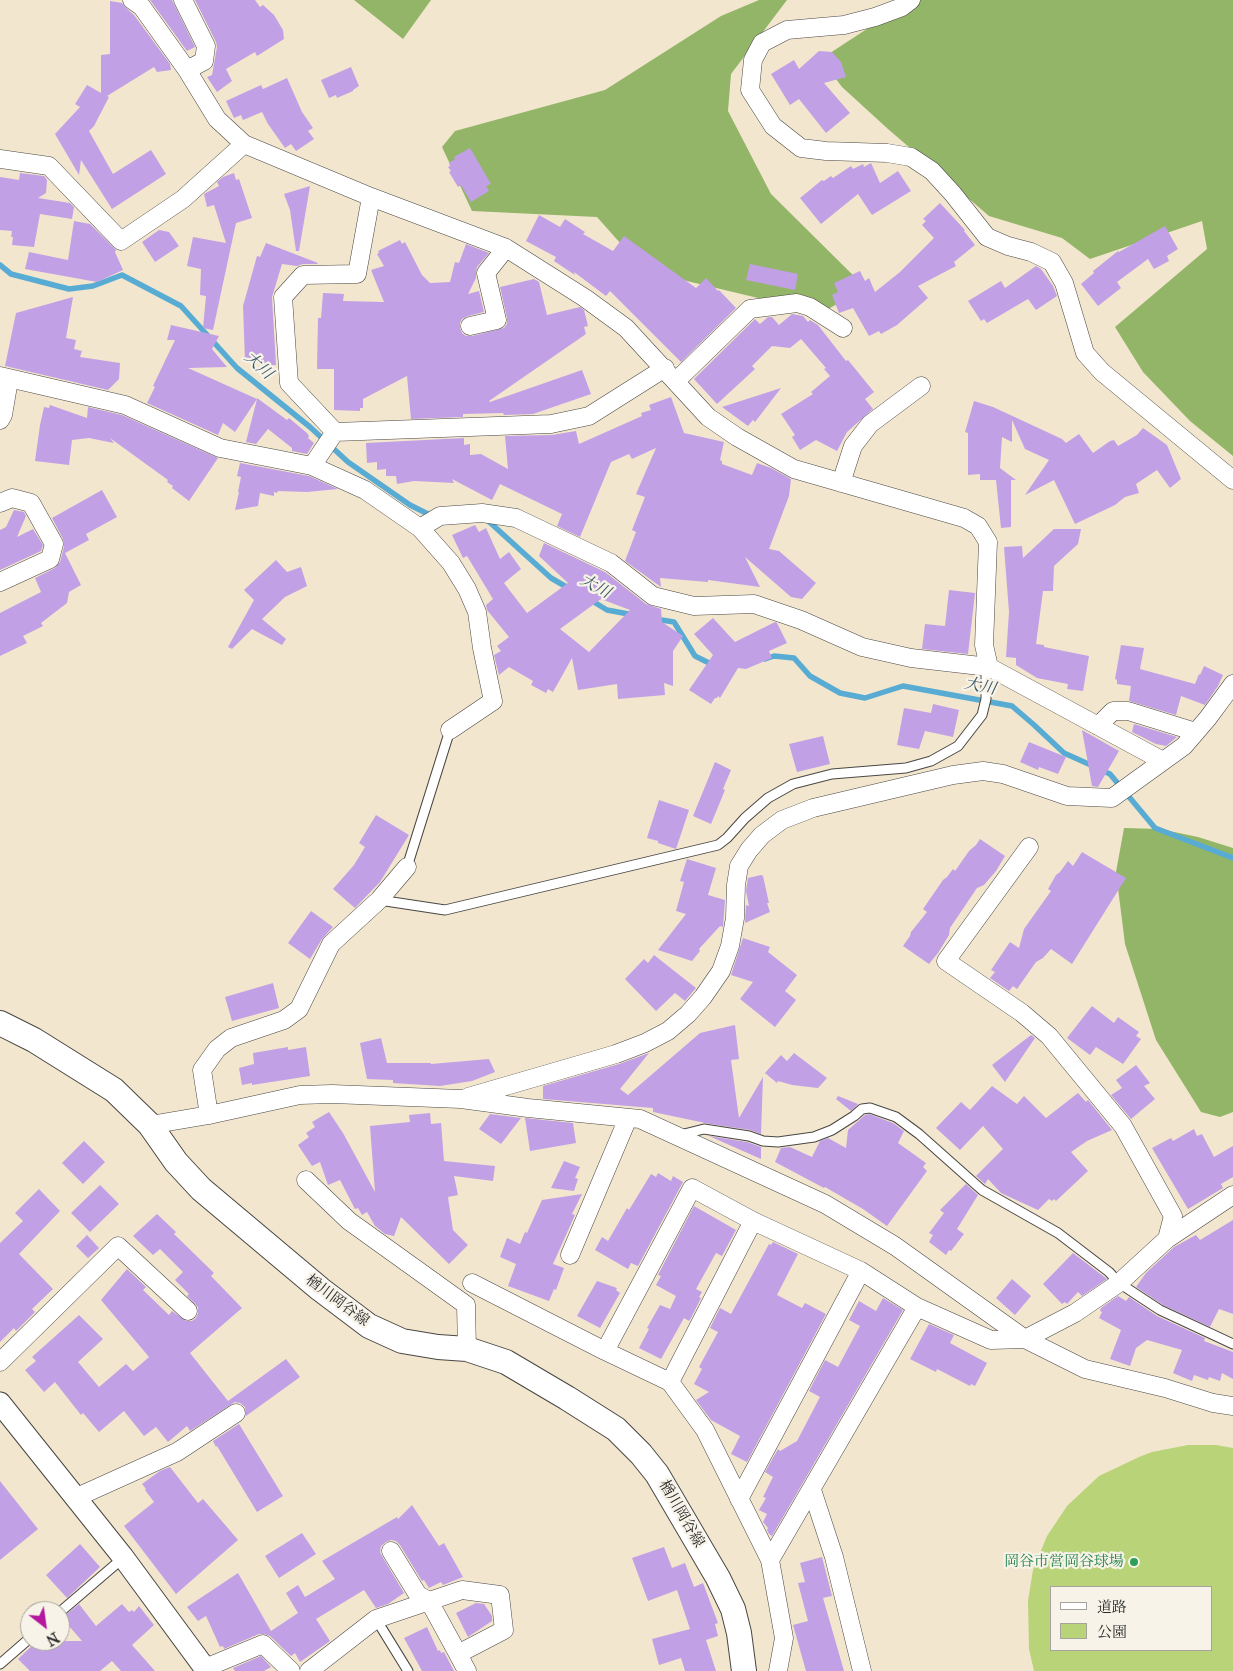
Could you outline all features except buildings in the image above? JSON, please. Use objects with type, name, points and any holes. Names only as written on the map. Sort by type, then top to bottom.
[{"type":"main road","name":"楢川岡谷線","points":[[0,1023],[34,1040],[114,1090],[150,1125],[176,1162],[201,1189],[320,1290],[368,1326],[402,1341],[438,1347],[467,1349],[506,1362],[616,1430],[641,1454],[657,1474],[718,1578],[733,1609],[739,1634],[744,1671]]},
{"type":"street","points":[[132,0],[142,7],[187,70],[217,119],[244,144],[370,197],[506,248],[585,298],[626,328],[708,417],[737,437],[794,469],[964,518],[978,526],[988,542],[984,645],[989,667]]},
{"type":"street","points":[[183,0],[206,46],[204,61],[187,70]]},
{"type":"street","points":[[911,0],[902,7],[875,17],[844,25],[787,30],[762,43],[753,60],[750,90],[773,126],[801,148],[826,151],[887,153],[911,157],[932,171],[987,237],[1008,246],[1031,252],[1052,262],[1064,283],[1085,352],[1102,372],[1233,480]]},
{"type":"street","points":[[0,159],[49,166],[121,241],[184,199],[244,144]]},
{"type":"street","points":[[370,197],[357,274],[303,275],[283,297],[289,383],[336,432],[551,424],[590,416],[670,375],[750,309],[797,303],[810,307],[843,328]]},
{"type":"street","points":[[470,326],[497,320],[486,273],[506,248]]},
{"type":"street","points":[[0,420],[3,415],[5,378],[125,405],[220,448],[312,466],[365,490],[420,528],[451,562],[477,612],[493,701],[450,730]]},
{"type":"street","points":[[840,483],[853,446],[870,424],[921,386]]},
{"type":"street","points":[[312,466],[336,432]]},
{"type":"street","points":[[0,503],[12,498],[31,503],[54,544],[50,559],[0,582]]},
{"type":"street","points":[[420,528],[440,516],[482,513],[516,518],[611,563],[653,596],[694,606],[754,604],[801,620],[862,647],[911,658],[989,667],[1163,761]]},
{"type":"street","points":[[460,1099],[616,1054],[645,1043],[668,1030],[688,1014],[703,997],[720,971],[730,946],[735,918],[736,885],[739,866],[749,850],[762,835],[782,820],[813,808],[953,775],[983,771],[1003,774],[1067,796],[1112,798],[1184,746],[1233,684]]},
{"type":"street","points":[[1098,726],[1113,711],[1128,711],[1196,732]]},
{"type":"street","points":[[1029,847],[946,961],[1022,1013],[1049,1036],[1123,1126],[1173,1216],[1167,1239]]},
{"type":"street","points":[[209,1115],[202,1070],[217,1049],[231,1038],[284,1020],[299,1009],[331,944],[379,900],[407,867]]},
{"type":"street","points":[[150,1125],[209,1115],[300,1095],[332,1094],[460,1099],[640,1119],[826,1204],[895,1246],[1025,1340],[1085,1369],[1165,1388],[1213,1403],[1233,1406]]},
{"type":"street","points":[[570,1255],[628,1118]]},
{"type":"street","points":[[306,1180],[349,1221],[466,1305],[467,1349]]},
{"type":"street","points":[[605,1351],[692,1188],[753,1221],[861,1271],[918,1307],[991,1340],[1025,1340],[1075,1313],[1119,1284],[1167,1239],[1233,1196]]},
{"type":"street","points":[[670,1382],[753,1221]]},
{"type":"street","points":[[0,1362],[118,1246],[188,1311]]},
{"type":"street","points":[[739,1498],[861,1271]]},
{"type":"street","points":[[472,1282],[605,1351],[670,1382],[704,1430],[770,1560],[784,1638],[778,1671]]},
{"type":"street","points":[[770,1560],[918,1307]]},
{"type":"street","points":[[0,1403],[123,1558],[206,1670],[263,1644],[292,1671]]},
{"type":"street","points":[[75,1498],[177,1452],[236,1413]]},
{"type":"street","points":[[812,1490],[834,1557],[862,1671]]},
{"type":"street","points":[[391,1551],[418,1595],[429,1601],[467,1671]]},
{"type":"street","points":[[309,1671],[376,1619],[462,1590],[500,1595],[504,1630],[458,1654]]},
{"type":"lane","points":[[379,900],[445,910],[718,845],[728,838],[745,818],[768,798],[793,784],[832,774],[906,768],[931,760],[958,746],[982,715],[986,699],[986,676],[989,667]]},
{"type":"lane","points":[[407,867],[450,730]]},
{"type":"lane","points":[[678,1136],[704,1129],[749,1136],[763,1141],[778,1142],[814,1137],[832,1130],[862,1109],[870,1108],[896,1117],[919,1134],[982,1190],[1058,1232],[1110,1272],[1119,1284],[1160,1310],[1233,1344]]},
{"type":"lane","points":[[70,1603],[123,1558]]},
{"type":"lane","points":[[376,1619],[408,1671]]},
{"type":"lane","points":[[0,1664],[20,1647]]},
{"type":"green space","points":[[354,0],[431,0],[403,39]]},
{"type":"green space","points":[[759,0],[787,0],[731,74],[728,111],[771,194],[866,288],[821,313],[645,271],[597,217],[472,211],[442,147],[455,131],[605,90],[721,16]]},
{"type":"green space","points":[[911,0],[1233,0],[1233,456],[1190,421],[1143,372],[1115,327],[1207,249],[1202,221],[1090,259],[1062,238],[989,216],[842,87],[821,59]]},
{"type":"green space","points":[[1124,828],[1160,829],[1198,837],[1233,848],[1233,1112],[1220,1117],[1201,1112],[1156,1040],[1125,944],[1116,872]]},
{"type":"green space","name":"岡谷市営岡谷球場","points":[[1188,1445],[1216,1445],[1233,1448],[1233,1671],[1034,1671],[1029,1649],[1028,1601],[1033,1570],[1047,1536],[1067,1506],[1099,1476],[1152,1452]]},
{"type":"waterway","name":"大川","points":[[0,265],[11,274],[69,289],[93,286],[122,275],[181,306],[237,368],[310,427],[348,462],[410,505],[432,516]]},
{"type":"waterway","name":"大川","points":[[485,518],[551,578],[570,589]]},
{"type":"waterway","name":"大川","points":[[589,599],[607,610],[634,615]]},
{"type":"waterway","name":"大川","points":[[655,619],[674,622],[695,656],[715,666]]},
{"type":"waterway","name":"大川","points":[[765,659],[774,656],[794,658],[810,676],[840,693],[865,698],[903,686],[1012,706],[1064,753],[1093,766]]},
{"type":"waterway","name":"大川","points":[[1101,770],[1110,774],[1155,828],[1233,858]]},
{"type":"place","name":"岡谷市営岡谷球場","points":[[1134,1562]]}]
